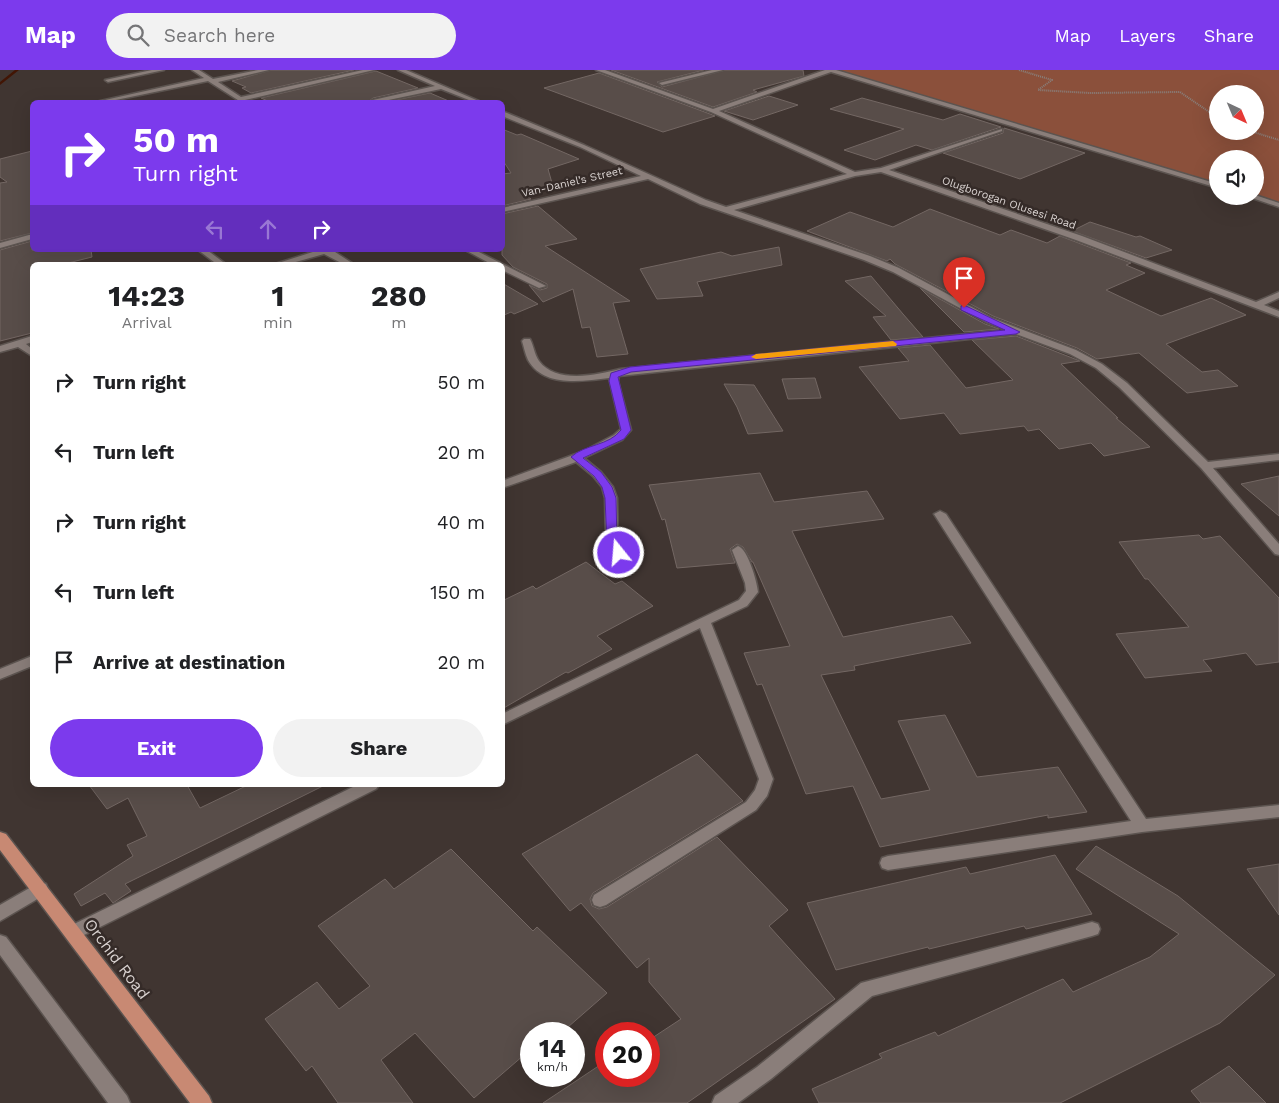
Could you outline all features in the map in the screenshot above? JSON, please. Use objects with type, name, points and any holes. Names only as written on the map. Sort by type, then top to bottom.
[{"type":"main road","name":"Orchid Road","points":[[0,838],[74,932],[202,1103]]},
{"type":"street","points":[[108,80],[161,70]]},
{"type":"street","points":[[196,70],[241,100]]},
{"type":"street","points":[[109,100],[266,70]]},
{"type":"street","points":[[246,100],[370,70]]},
{"type":"street","points":[[401,70],[473,100]]},
{"type":"street","points":[[599,70],[713,111],[854,174]]},
{"type":"street","points":[[662,83],[720,70]]},
{"type":"street","points":[[713,111],[830,70],[1209,183]]},
{"type":"street","points":[[382,100],[441,87]]},
{"type":"street","points":[[505,114],[582,146],[704,202],[867,258],[896,270],[989,320],[1016,332],[1074,352],[1100,366],[1205,466],[1279,551]]},
{"type":"street","points":[[882,170],[1000,130]]},
{"type":"street","name":"Olugborogan Olusesi Road","points":[[726,210],[854,174],[882,170],[1079,238],[1279,314]]},
{"type":"street","name":"Van-Daniel’s Street","points":[[505,209],[648,177]]},
{"type":"street","points":[[1264,200],[1279,205]]},
{"type":"street","points":[[0,246],[30,238]]},
{"type":"street","points":[[205,252],[220,262]]},
{"type":"street","points":[[286,262],[320,252]]},
{"type":"street","points":[[330,252],[346,262]]},
{"type":"street","points":[[473,252],[493,262]]},
{"type":"street","points":[[505,268],[542,286]]},
{"type":"street","points":[[1258,305],[1279,295]]},
{"type":"street","points":[[527,341],[534,360],[542,369],[552,375],[583,378],[614,375],[630,370],[1016,332]]},
{"type":"street","points":[[0,349],[30,340]]},
{"type":"street","points":[[20,343],[30,351]]},
{"type":"street","points":[[505,484],[606,445],[621,437],[626,430],[613,381],[614,375]]},
{"type":"street","points":[[576,457],[597,474],[607,487],[611,498],[612,543],[619,553]]},
{"type":"street","points":[[1205,466],[1279,457]]},
{"type":"street","points":[[940,514],[1142,826]]},
{"type":"street","points":[[505,719],[743,603],[752,592],[751,582],[738,550]]},
{"type":"street","points":[[600,900],[751,806],[762,792],[766,779],[704,621]]},
{"type":"street","points":[[0,674],[30,662]]},
{"type":"street","points":[[74,932],[368,787]]},
{"type":"street","points":[[888,863],[1142,826],[1279,811]]},
{"type":"street","points":[[0,914],[40,889]]},
{"type":"street","points":[[722,1103],[764,1073],[867,989],[1092,929]]},
{"type":"street","points":[[0,942],[120,1103]]},
{"type":"path","points":[[1019,70],[1052,80],[1038,90],[1090,93],[1180,92],[1209,112]]},
{"type":"path","points":[[1264,135],[1279,140]]},
{"type":"shaded area","points":[[836,70],[1279,70],[1279,203],[1264,199],[1264,150],[1209,150],[1209,182]]},
{"type":"building","points":[[271,70],[354,70],[251,93],[242,88],[246,87],[232,81]]},
{"type":"building","points":[[611,70],[704,70],[657,82],[662,87],[725,70],[803,70],[804,76],[753,90],[757,92],[713,107]]},
{"type":"building","points":[[376,71],[418,88],[370,100],[266,100],[261,98]]},
{"type":"building","points":[[599,73],[715,116],[663,132],[544,88]]},
{"type":"building","points":[[430,93],[446,100],[396,100]]},
{"type":"building","points":[[769,96],[798,105],[753,120],[724,111]]},
{"type":"building","points":[[862,98],[943,120],[960,114],[1001,127],[932,150],[916,145],[875,160],[844,150],[904,129],[830,109]]},
{"type":"building","points":[[1004,128],[1085,153],[1020,179],[943,153],[1003,133]]},
{"type":"building","points":[[505,130],[517,135],[521,134],[579,159],[548,169],[554,190],[524,194],[531,199],[505,205],[505,174],[511,173],[505,164]]},
{"type":"building","points":[[30,152],[30,234],[0,241],[0,183],[7,182],[0,177],[0,159]]},
{"type":"building","points":[[538,206],[577,239],[545,246],[630,301],[613,303],[628,354],[597,357],[590,327],[582,328],[573,289],[543,302],[529,285],[540,290],[547,288],[547,284],[513,267],[502,255],[502,252],[505,252],[505,213]]},
{"type":"building","points":[[930,209],[1000,235],[1011,230],[1047,243],[1060,236],[1131,263],[1126,265],[1145,273],[1106,290],[1161,316],[1211,298],[1246,315],[1166,344],[1202,372],[1218,370],[1238,386],[1187,393],[1139,353],[1097,359],[1077,348],[993,316],[895,264],[890,259],[887,261],[807,231],[850,212],[893,227]]},
{"type":"building","points":[[1090,222],[1136,237],[1140,236],[1172,250],[1146,258],[1072,231]]},
{"type":"building","points":[[30,242],[30,252],[91,252],[92,257],[72,262],[30,262],[30,334],[0,341],[0,250]]},
{"type":"building","points":[[779,247],[782,265],[697,282],[703,296],[657,299],[640,269],[721,252],[732,256]]},
{"type":"building","points":[[871,276],[923,337],[891,340],[873,317],[886,316],[845,281]]},
{"type":"building","points":[[505,285],[538,304],[514,314],[511,312],[505,315]]},
{"type":"building","points":[[920,288],[985,324],[999,329],[964,332]]},
{"type":"building","points":[[1016,336],[1080,361],[1061,364],[1118,418],[1116,418],[1150,447],[1104,456],[1091,443],[1059,449],[1039,429],[1028,431],[1024,426],[960,434],[944,413],[900,419],[859,367],[909,361],[898,348],[930,345],[966,388],[1013,380],[972,340]]},
{"type":"building","points":[[815,378],[821,398],[788,399],[782,379]]},
{"type":"building","points":[[724,384],[754,385],[783,431],[748,434],[737,407]]},
{"type":"building","points":[[760,473],[774,502],[867,491],[884,519],[792,531],[843,637],[952,616],[971,643],[854,666],[855,670],[821,675],[881,799],[930,790],[898,721],[945,715],[977,777],[1058,767],[1087,812],[1048,818],[1048,815],[880,847],[853,786],[806,794],[762,684],[757,685],[744,653],[790,646],[753,562],[743,547],[737,544],[730,549],[735,563],[677,568],[665,519],[662,520],[649,485]]},
{"type":"building","points":[[1279,476],[1279,516],[1241,484]]},
{"type":"building","points":[[1199,535],[1203,539],[1220,536],[1279,598],[1279,662],[1256,665],[1246,653],[1203,660],[1212,671],[1145,678],[1116,634],[1189,627],[1148,579],[1145,579],[1119,542]]},
{"type":"building","points":[[586,562],[615,584],[622,581],[653,606],[597,636],[612,649],[568,673],[566,672],[505,707],[505,600],[533,586],[536,589]]},
{"type":"building","points":[[697,754],[743,801],[593,893],[590,899],[592,906],[599,909],[607,907],[717,837],[788,910],[769,926],[835,999],[687,1103],[543,1103],[567,1087],[585,1087],[585,1075],[595,1068],[595,1087],[660,1087],[660,1033],[681,1019],[649,982],[649,958],[637,968],[581,903],[570,911],[522,854]]},
{"type":"building","points":[[90,787],[188,787],[200,808],[244,787],[321,787],[125,884],[131,891],[113,903],[105,893],[81,906],[74,894],[133,856],[127,845],[147,836],[128,798],[107,809]]},
{"type":"building","points":[[1096,846],[1178,896],[1275,975],[1220,1023],[1060,1103],[819,1103],[812,1089],[882,1058],[879,1054],[935,1032],[938,1036],[1063,979],[1073,992],[1150,957],[1179,934],[1076,869]]},
{"type":"building","points":[[451,849],[533,931],[537,927],[607,993],[574,1022],[520,1022],[520,1058],[474,1098],[415,1033],[381,1060],[413,1103],[338,1103],[312,1066],[306,1071],[265,1019],[317,982],[339,1009],[370,986],[318,926],[385,879],[394,889]]},
{"type":"building","points":[[1055,855],[1092,914],[1026,929],[1024,926],[929,949],[928,947],[836,970],[807,903],[966,867],[970,874]]},
{"type":"building","points":[[1279,864],[1279,915],[1247,869]]},
{"type":"building","points":[[1229,1066],[1266,1103],[1201,1103],[1191,1091]]},
{"type":"waterway","points":[[0,84],[17,70]]},
{"type":"slow traffic","points":[[756,357],[893,344]]},
{"type":"route","points":[[619,553],[612,543],[611,498],[607,487],[597,474],[576,457],[621,437],[626,430],[613,381],[614,375],[630,370],[1016,332],[964,308]]}]
